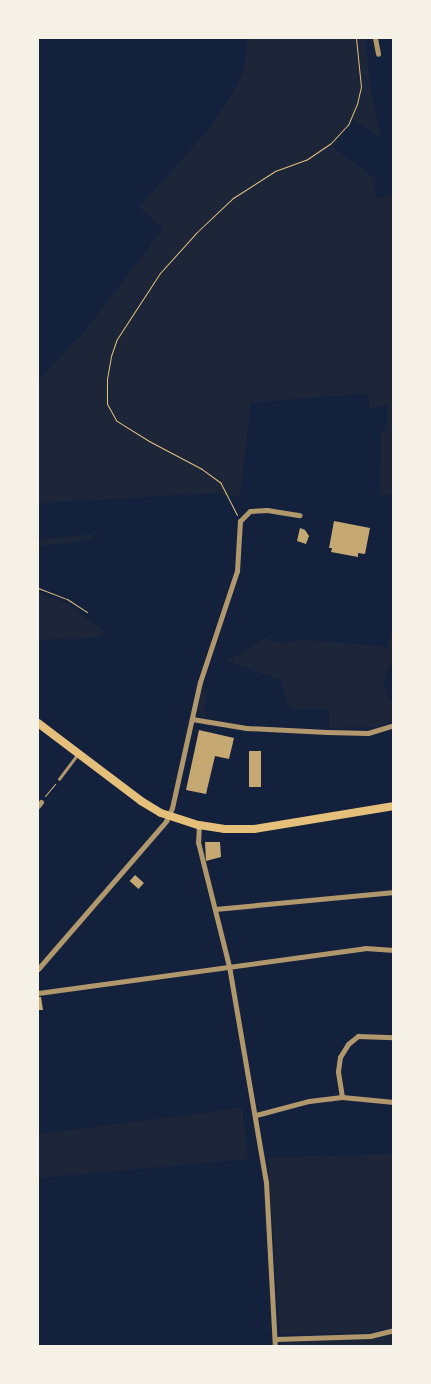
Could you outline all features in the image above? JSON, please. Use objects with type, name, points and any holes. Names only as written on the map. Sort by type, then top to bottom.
[{"type":"main road","points":[[38,723],[141,801],[168,816],[199,825],[238,830],[254,829],[394,806]]},
{"type":"street","points":[[375,38],[378,54]]},
{"type":"street","points":[[38,969],[168,816],[176,792],[206,659],[222,619],[237,571],[240,521],[250,511],[267,510],[300,516]]},
{"type":"street","points":[[192,720],[238,728],[285,730],[368,732],[394,725]]},
{"type":"street","points":[[199,825],[198,842],[229,966],[266,1182],[275,1346]]},
{"type":"street","points":[[215,909],[394,892]]},
{"type":"street","points":[[38,993],[366,948],[394,950]]},
{"type":"street","points":[[342,1097],[338,1071],[340,1058],[348,1044],[358,1036],[394,1036]]},
{"type":"street","points":[[256,1115],[309,1102],[342,1097],[394,1102]]},
{"type":"street","points":[[276,1339],[370,1336],[394,1330]]},
{"type":"lane","points":[[59,779],[78,753]]},
{"type":"path","points":[[240,521],[221,483],[202,469],[149,441],[116,420],[107,404],[107,379],[111,356],[117,339],[160,273],[197,232],[233,198],[276,171],[314,155],[333,142],[348,125],[357,104],[361,87],[356,38]]},
{"type":"path","points":[[38,588],[67,598],[87,612]]},
{"type":"path","points":[[39,804],[59,779]]},
{"type":"shaded area","points":[[248,38],[365,38],[371,90],[381,138],[353,119],[333,147],[376,179],[374,192],[378,199],[393,194],[393,495],[380,495],[381,432],[387,424],[387,405],[369,409],[368,393],[251,403],[240,496],[226,496],[217,493],[38,503],[38,381],[84,332],[163,229],[139,207],[210,128],[239,82]]},
{"type":"shaded area","points":[[92,534],[93,539],[38,547],[38,540]]},
{"type":"shaded area","points":[[38,593],[68,604],[103,631],[103,637],[38,640]]},
{"type":"shaded area","points":[[393,626],[393,661],[383,680],[389,702],[393,701],[393,721],[378,727],[329,728],[329,709],[290,709],[280,679],[227,661],[265,638],[281,644],[301,639],[387,647]]},
{"type":"shaded area","points":[[208,690],[203,710],[206,711],[205,717],[201,716],[198,708],[202,691]]},
{"type":"shaded area","points":[[242,1108],[248,1159],[38,1178],[38,1134]]},
{"type":"shaded area","points":[[393,1154],[393,1327],[368,1333],[280,1335],[268,1158]]},
{"type":"shaded area","points":[[393,1334],[393,1346],[280,1346],[281,1339]]},
{"type":"building","points":[[334,521],[370,528],[365,554],[358,553],[358,557],[331,552],[332,548],[329,548]]},
{"type":"building","points":[[300,528],[305,530],[309,536],[306,544],[297,541]]},
{"type":"building","points":[[199,730],[234,738],[229,759],[215,756],[206,794],[186,790]]},
{"type":"building","points":[[249,751],[261,751],[261,787],[249,787]]},
{"type":"building","points":[[205,842],[220,842],[221,857],[206,861]]},
{"type":"building","points":[[135,875],[144,883],[139,889],[130,881]]},
{"type":"building","points":[[38,997],[41,997],[43,1010],[38,1010]]}]
